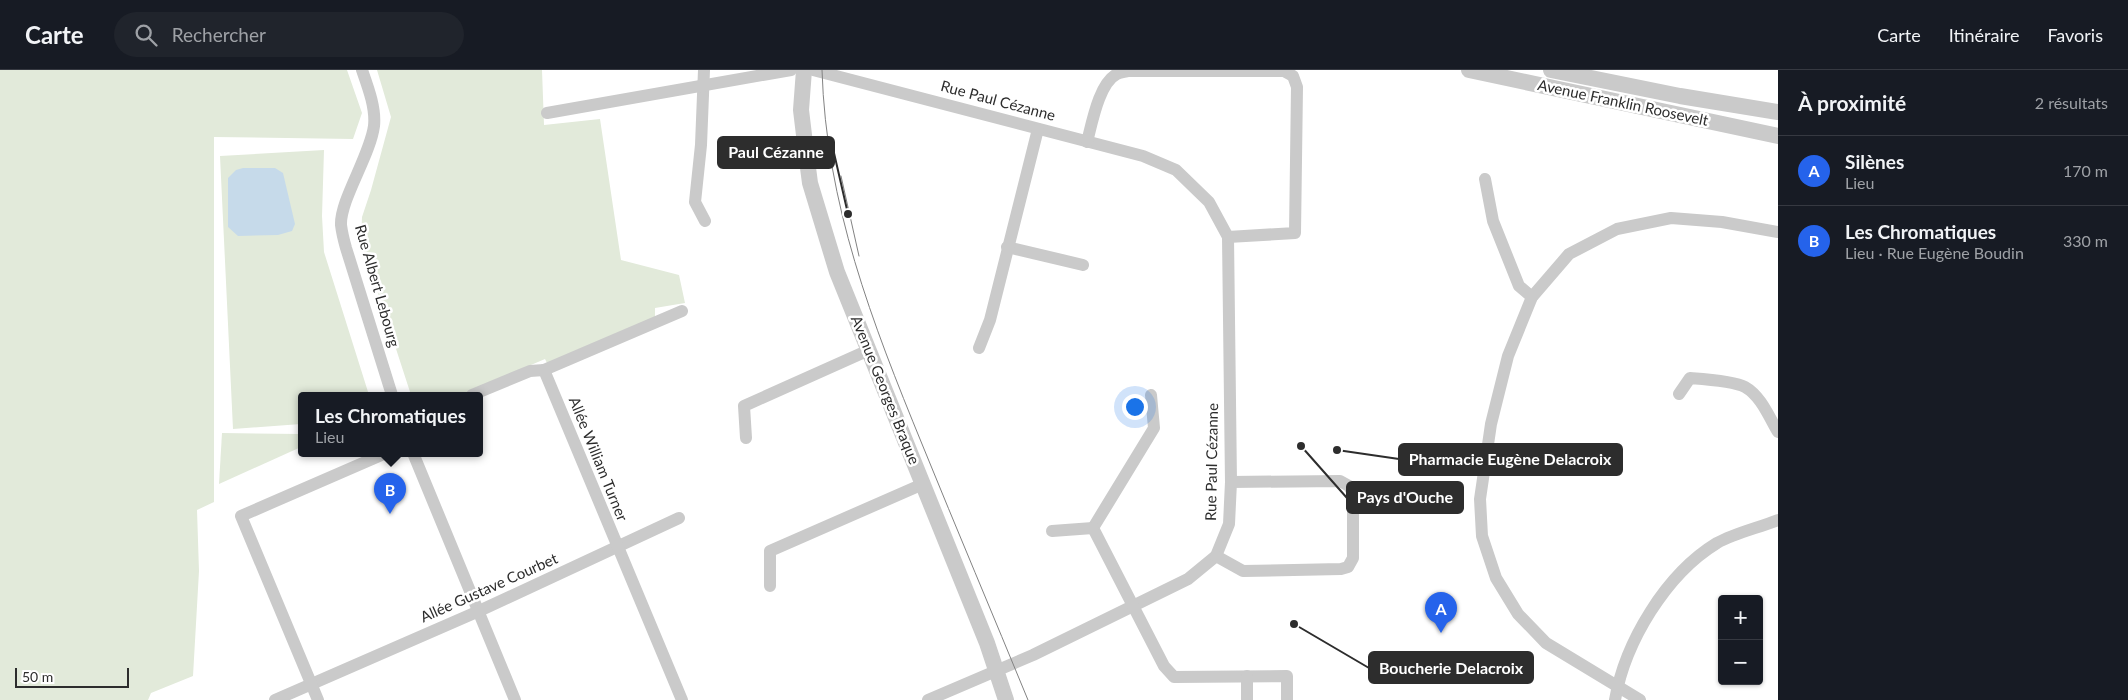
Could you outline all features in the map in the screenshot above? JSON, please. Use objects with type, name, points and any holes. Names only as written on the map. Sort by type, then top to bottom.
[{"type":"street","name":"Rue Albert Lebourg","points":[[362,70],[373,105],[374,127],[360,172],[346,202],[341,224],[346,248],[391,392]]},
{"type":"street","points":[[704,70],[701,145],[694,202],[705,221]]},
{"type":"street","points":[[547,113],[792,70]]},
{"type":"street","name":"Avenue Georges Braque","points":[[804,70],[801,110],[810,183],[837,272],[987,643],[1006,700]]},
{"type":"street","name":"Rue Paul Cézanne","points":[[813,70],[1143,156],[1176,170],[1209,202],[1228,237],[1231,482],[1229,524],[1216,556],[1188,579],[1033,655],[930,700]]},
{"type":"street","name":"Avenue Franklin Roosevelt","points":[[1469,70],[1778,136]]},
{"type":"street","name":"Avenue Franklin Roosevelt","points":[[1551,70],[1680,96],[1778,112]]},
{"type":"street","points":[[1087,142],[1102,92],[1110,79],[1118,73],[1128,71],[1284,71],[1293,76],[1297,87],[1295,233],[1228,237]]},
{"type":"street","points":[[979,348],[990,320],[1038,129]]},
{"type":"street","points":[[1485,179],[1494,221],[1519,286],[1532,297]]},
{"type":"street","points":[[1640,700],[1546,643],[1518,614],[1496,578],[1482,536],[1480,499],[1491,424],[1508,356],[1532,297],[1569,254],[1617,229],[1671,218],[1722,222],[1778,232]]},
{"type":"street","points":[[1007,247],[1084,265]]},
{"type":"street","points":[[479,392],[530,371],[544,370],[682,311]]},
{"type":"street","points":[[746,438],[744,406],[869,350]]},
{"type":"street","name":"Allée William Turner","points":[[544,370],[682,700]]},
{"type":"street","points":[[1679,394],[1690,378],[1710,379],[1745,387],[1760,401],[1778,432]]},
{"type":"street","points":[[1093,528],[1154,428],[1151,395]]},
{"type":"street","points":[[318,700],[240,516],[377,457]]},
{"type":"street","points":[[415,457],[515,700]]},
{"type":"street","points":[[1216,556],[1243,571],[1341,570],[1348,566],[1353,558],[1353,493],[1349,486],[1340,481],[1231,482]]},
{"type":"street","points":[[770,586],[770,551],[923,484]]},
{"type":"street","name":"Allée Gustave Courbet","points":[[275,700],[478,611],[679,518]]},
{"type":"street","points":[[1615,700],[1618,687],[1645,619],[1673,581],[1698,556],[1719,542],[1778,520]]},
{"type":"street","points":[[1052,531],[1093,528]]},
{"type":"street","points":[[1093,528],[1164,666],[1174,677],[1287,676],[1287,700]]},
{"type":"street","points":[[1247,676],[1247,700]]},
{"type":"green space","points":[[0,70],[347,70],[362,113],[353,139],[214,137],[214,502],[197,510],[199,571],[193,676],[151,693],[148,700],[0,700]]},
{"type":"green space","points":[[377,70],[542,70],[544,125],[600,119],[621,260],[679,275],[685,303],[655,308],[655,317],[547,363],[545,359],[468,392],[410,392],[361,241],[362,217],[391,117]]},
{"type":"green space","points":[[324,150],[322,216],[324,252],[368,392],[298,392],[298,424],[233,429],[220,156]]},
{"type":"green space","points":[[222,433],[298,434],[298,448],[219,484]]},
{"type":"water","points":[[243,168],[275,168],[283,173],[295,224],[292,231],[278,235],[238,236],[228,227],[228,178],[236,170]]},
{"type":"tram line","points":[[822,70],[825,120],[832,168],[842,215],[869,307],[948,508],[1028,700]]},
{"type":"tram line","points":[[841,176],[859,256]]},
{"type":"place","name":"Paul Cézanne","points":[[848,214]]},
{"type":"place","name":"Pays d'Ouche","points":[[1301,446]]},
{"type":"place","name":"Pharmacie Eugène Delacroix","points":[[1337,450]]},
{"type":"place","name":"Les Chromatiques","points":[[390,514]]},
{"type":"place","name":"Boucherie Delacroix","points":[[1294,624]]},
{"type":"place","name":"Silènes","points":[[1441,633]]}]
